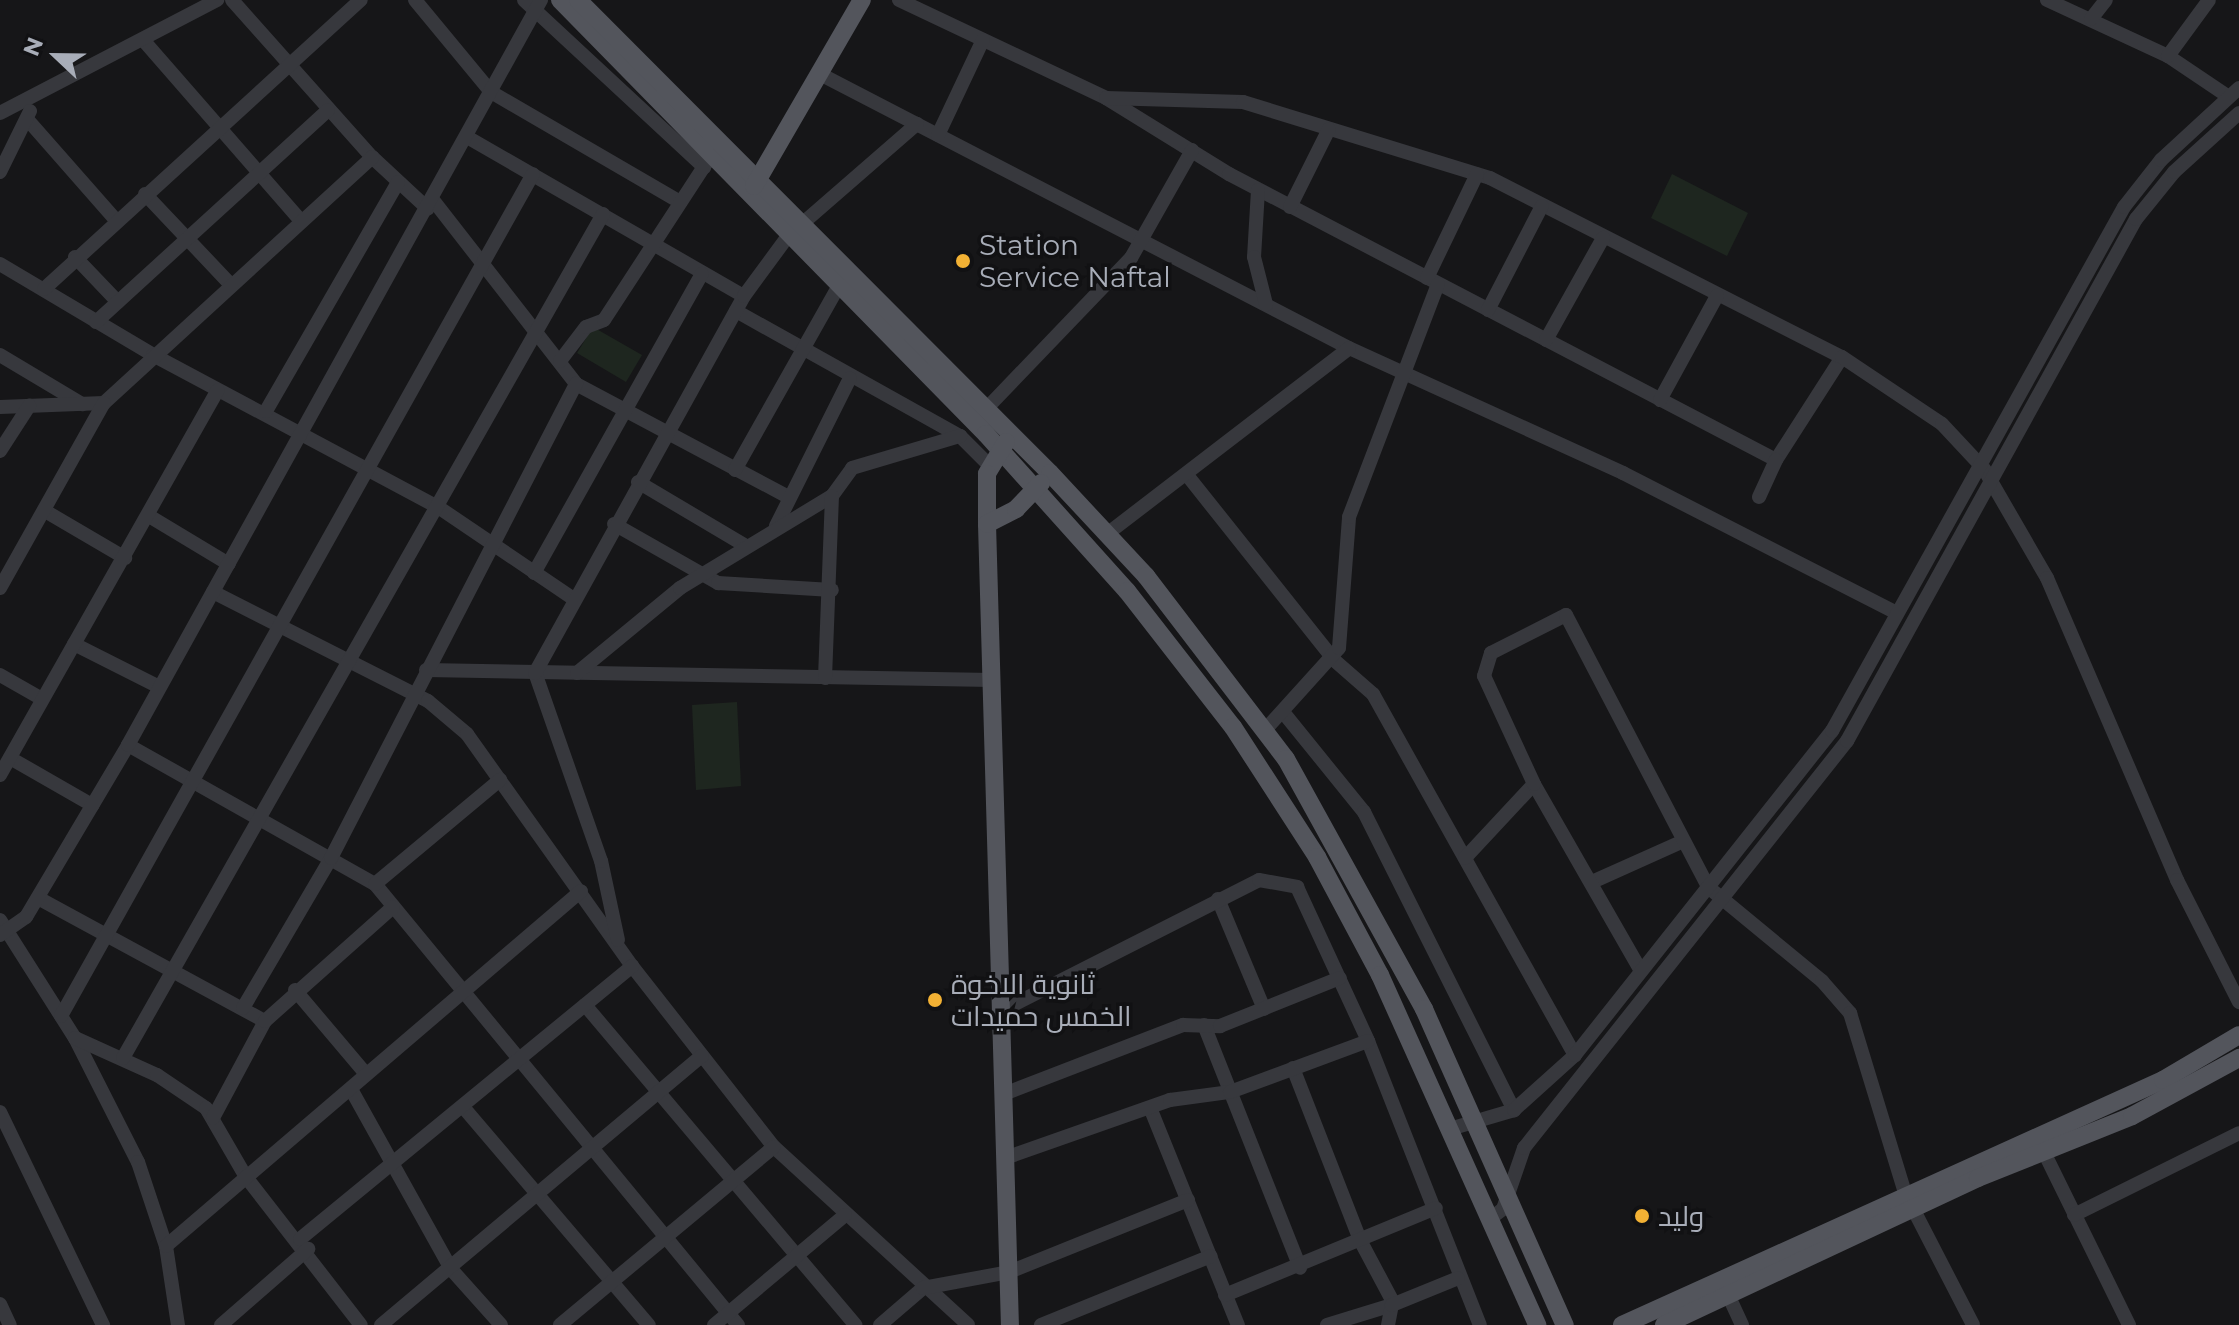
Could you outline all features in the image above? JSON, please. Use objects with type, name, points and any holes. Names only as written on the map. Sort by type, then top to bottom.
[{"type":"main road","points":[[560,0],[708,160],[755,184],[788,236],[999,449],[1168,641],[1283,801],[1380,975],[1453,1128],[1537,1325]]},
{"type":"main road","points":[[578,0],[755,184],[806,222],[1050,473],[1107,534],[1265,730],[1365,896],[1477,1121],[1565,1325]]},
{"type":"main road","points":[[755,184],[862,0]]},
{"type":"main road","points":[[1010,1325],[1008,1157],[987,524],[989,465],[1013,434]]},
{"type":"main road","points":[[987,524],[1035,491],[1050,473]]},
{"type":"main road","points":[[1622,1325],[1724,1286],[1909,1202],[2035,1135],[2163,1080],[2239,1035]]},
{"type":"main road","points":[[1909,1202],[2043,1152],[2180,1093],[2239,1058]]},
{"type":"main road","points":[[1664,1325],[1724,1286]]},
{"type":"street","points":[[0,113],[144,41],[217,0]]},
{"type":"street","points":[[232,0],[372,157],[398,182],[431,205],[535,328],[576,384],[622,412],[787,496]]},
{"type":"street","points":[[44,289],[115,219],[361,0]]},
{"type":"street","points":[[415,0],[491,92],[680,202]]},
{"type":"street","points":[[899,0],[1106,98],[1258,190],[1776,460]]},
{"type":"street","points":[[1453,1128],[1514,1110],[1575,1055],[1832,731],[1979,461],[2139,183],[2234,93],[2168,56],[2047,0]]},
{"type":"street","points":[[2091,19],[2106,0]]},
{"type":"street","points":[[2168,56],[2209,0]]},
{"type":"street","points":[[178,1325],[166,1246],[138,1162],[75,1038],[2,929],[38,898],[128,745],[431,205],[534,4],[581,54],[708,160],[604,320],[586,327],[560,361]]},
{"type":"street","points":[[581,54],[596,36]]},
{"type":"street","points":[[938,135],[983,40]]},
{"type":"street","points":[[144,41],[301,221]]},
{"type":"street","points":[[820,74],[1349,348],[1623,473],[1896,613]]},
{"type":"street","points":[[0,172],[27,119],[34,96]]},
{"type":"street","points":[[1106,98],[1243,102],[1477,174],[1842,357],[1912,400],[1979,461],[2047,578],[2177,880],[2239,1002]]},
{"type":"street","points":[[96,322],[328,110]]},
{"type":"street","points":[[1491,1218],[1509,1194],[1524,1148],[1847,741],[2144,207],[2239,113]]},
{"type":"street","points":[[27,119],[115,219]]},
{"type":"street","points":[[619,945],[601,861],[535,673],[614,524],[744,296],[788,236],[917,124]]},
{"type":"street","points":[[1290,207],[1329,129]]},
{"type":"street","points":[[467,137],[656,242],[702,274],[744,296]]},
{"type":"street","points":[[987,408],[1145,240],[1192,150]]},
{"type":"street","points":[[2,580],[45,511],[104,403],[372,157]]},
{"type":"street","points":[[61,1016],[285,626],[533,174]]},
{"type":"street","points":[[1265,730],[1334,660],[1344,632],[1349,517],[1432,281],[1477,174]]},
{"type":"street","points":[[266,411],[398,182]]},
{"type":"street","points":[[1258,190],[1254,257],[1266,304]]},
{"type":"street","points":[[145,194],[231,285]]},
{"type":"street","points":[[1488,310],[1542,206]]},
{"type":"street","points":[[123,1058],[352,662],[535,328],[603,214]]},
{"type":"street","points":[[1546,340],[1603,238]]},
{"type":"street","points":[[75,257],[118,302]]},
{"type":"street","points":[[0,264],[153,355],[302,430],[438,507],[574,599]]},
{"type":"street","points":[[735,470],[849,267]]},
{"type":"street","points":[[534,573],[702,274]]},
{"type":"street","points":[[1660,400],[1717,296]]},
{"type":"street","points":[[736,311],[800,352],[960,436],[989,465]]},
{"type":"street","points":[[1107,534],[1349,348]]},
{"type":"street","points":[[0,355],[84,404]]},
{"type":"street","points":[[1759,497],[1776,460],[1842,357]]},
{"type":"street","points":[[776,526],[787,496],[850,378]]},
{"type":"street","points":[[243,1008],[331,858],[490,543],[576,384]]},
{"type":"street","points":[[0,775],[218,390]]},
{"type":"street","points":[[0,407],[104,403]]},
{"type":"street","points":[[0,451],[29,406]]},
{"type":"street","points":[[577,673],[705,571],[776,526],[832,496],[852,468],[960,436]]},
{"type":"street","points":[[1187,475],[1334,660],[1373,694],[1575,1055]]},
{"type":"street","points":[[638,482],[746,546]]},
{"type":"street","points":[[825,678],[832,590],[832,496]]},
{"type":"street","points":[[45,511],[125,558]]},
{"type":"street","points":[[149,516],[229,564]]},
{"type":"street","points":[[614,524],[705,571],[725,585],[832,590]]},
{"type":"street","points":[[213,592],[415,694],[467,734],[632,966],[774,1147],[923,1288],[968,1325]]},
{"type":"street","points":[[1641,971],[1534,784],[1483,664],[1491,653],[1566,615],[1679,843],[1708,887],[1822,981],[1850,1013],[1909,1202],[1973,1325]]},
{"type":"street","points":[[74,644],[159,687]]},
{"type":"street","points":[[426,670],[992,680]]},
{"type":"street","points":[[0,675],[42,699]]},
{"type":"street","points":[[1283,712],[1364,812],[1514,1110]]},
{"type":"street","points":[[128,745],[375,884],[732,1320]]},
{"type":"street","points":[[10,758],[92,805]]},
{"type":"street","points":[[375,884],[500,780]]},
{"type":"street","points":[[1465,858],[1534,784]]},
{"type":"street","points":[[1592,882],[1679,843]]},
{"type":"street","points":[[1001,1011],[1265,878],[1297,887],[1368,1041],[1436,1208],[1458,1278],[1480,1325]]},
{"type":"street","points":[[166,1246],[352,1091],[366,1074],[461,990],[581,891]]},
{"type":"street","points":[[38,898],[265,1021]]},
{"type":"street","points":[[1218,899],[1264,1009]]},
{"type":"street","points":[[213,1118],[265,1021],[295,990],[393,907]]},
{"type":"street","points":[[221,1325],[304,1244],[396,1162],[632,966]]},
{"type":"street","points":[[1004,1094],[1183,1025],[1204,1025],[1264,1009],[1340,978]]},
{"type":"street","points":[[295,990],[366,1074]]},
{"type":"street","points":[[585,1005],[799,1253],[855,1325]]},
{"type":"street","points":[[1204,1025],[1300,1268]]},
{"type":"street","points":[[75,1038],[123,1058],[181,1089],[213,1118],[246,1177],[304,1244],[361,1325]]},
{"type":"street","points":[[1008,1157],[1151,1110],[1170,1100],[1230,1092],[1368,1041]]},
{"type":"street","points":[[381,1325],[540,1199],[592,1151],[664,1094],[702,1056]]},
{"type":"street","points":[[1293,1068],[1360,1240],[1393,1304],[1388,1325]]},
{"type":"street","points":[[352,1091],[396,1162],[451,1269],[501,1325]]},
{"type":"street","points":[[464,1108],[649,1325]]},
{"type":"street","points":[[1151,1110],[1238,1325]]},
{"type":"street","points":[[0,1112],[6,1142],[103,1325]]},
{"type":"street","points":[[2074,1215],[2239,1133]]},
{"type":"street","points":[[2035,1135],[2129,1325]]},
{"type":"street","points":[[560,1325],[614,1286],[734,1178],[774,1147]]},
{"type":"street","points":[[880,1325],[923,1288],[1009,1272],[1188,1200]]},
{"type":"street","points":[[1225,1295],[1300,1268],[1436,1208]]},
{"type":"street","points":[[714,1325],[732,1320],[799,1253],[845,1215]]},
{"type":"street","points":[[1041,1325],[1058,1322],[1211,1256]]},
{"type":"street","points":[[1327,1325],[1393,1304],[1458,1278]]},
{"type":"street","points":[[1724,1286],[1742,1325]]},
{"type":"street","points":[[0,1304],[10,1325]]},
{"type":"shaded area","points":[[1672,174],[1748,213],[1727,256],[1651,218]]},
{"type":"shaded area","points":[[593,327],[642,355],[626,382],[577,353]]},
{"type":"shaded area","points":[[737,702],[741,786],[696,790],[692,705]]},
{"type":"place","name":"Station Service Naftal","points":[[963,261]]},
{"type":"place","name":"ثانوية الاخوة الخمس حميدات","points":[[935,1000]]},
{"type":"place","name":"وليد","points":[[1642,1216]]}]
